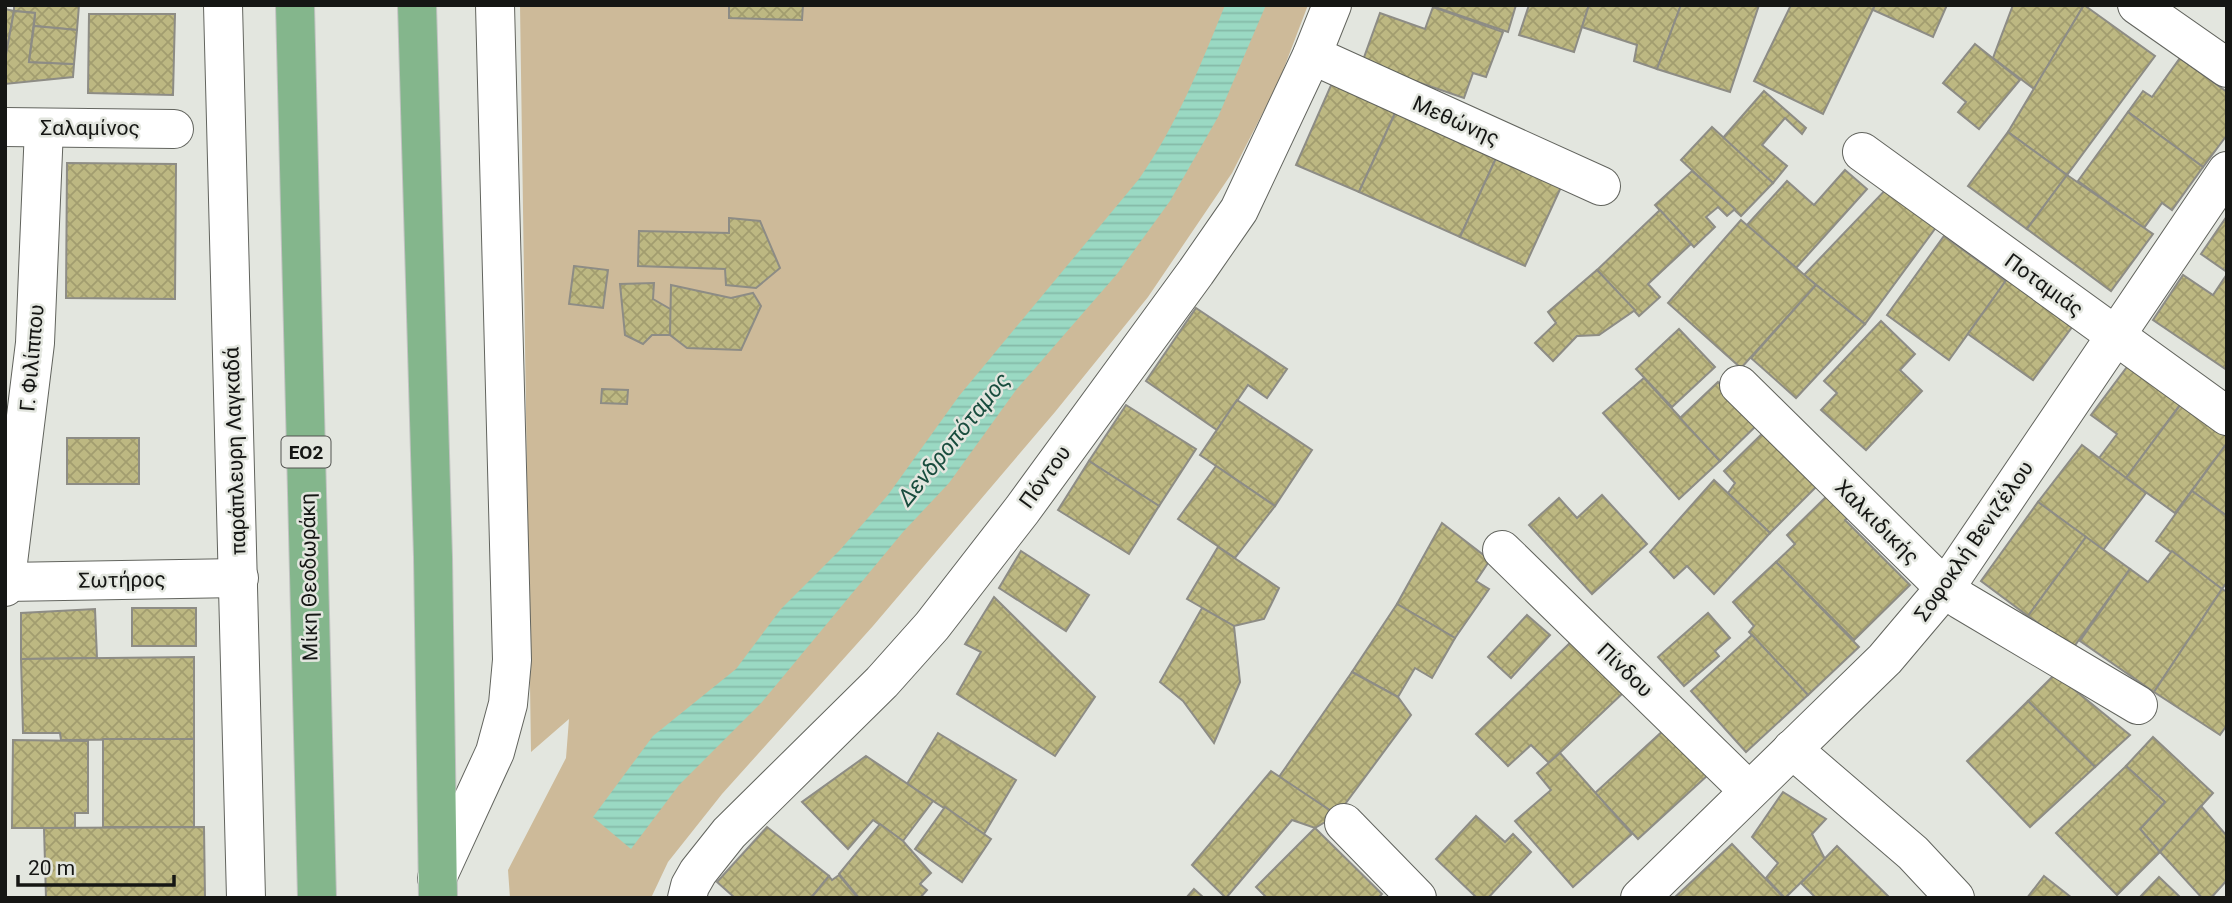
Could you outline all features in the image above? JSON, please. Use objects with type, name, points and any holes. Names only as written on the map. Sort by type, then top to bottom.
[{"type":"highway","name":"Μίκη Θεοδωράκη","points":[[295,5],[317,898]]},
{"type":"highway","points":[[417,5],[433,571],[438,888]]},
{"type":"street","name":"παράπλευρη Λαγκαδά","points":[[223,5],[246,898]]},
{"type":"street","points":[[438,888],[495,752],[508,704],[512,660],[495,5]]},
{"type":"street","name":"Πόντου","points":[[687,898],[694,879],[718,845],[915,646],[1022,510],[1229,226],[1256,176],[1332,5]]},
{"type":"street","points":[[2137,5],[2227,68]]},
{"type":"street","name":"Μεθώνης","points":[[1311,55],[1601,186]]},
{"type":"street","name":"Σαλαμίνος","points":[[5,127],[174,129]]},
{"type":"street","name":"Γ. Φιλίππου","points":[[5,584],[35,343],[44,128]]},
{"type":"street","name":"Ποταμιάς","points":[[1862,152],[2227,416]]},
{"type":"street","name":"Σοφοκλή Βενιζέλου","points":[[1640,898],[1885,659],[1945,588],[2227,172]]},
{"type":"street","name":"Χαλκιδικής","points":[[1739,385],[1945,588],[2138,705]]},
{"type":"street","name":"Πίνδου","points":[[1502,550],[1748,790]]},
{"type":"street","name":"Σωτήρος","points":[[5,584],[239,578]]},
{"type":"street","points":[[1792,749],[1913,853],[1955,898]]},
{"type":"street","points":[[1344,823],[1417,898]]},
{"type":"shaded area","points":[[520,5],[1308,5],[1279,81],[1232,173],[1148,297],[1055,412],[873,626],[722,794],[668,862],[651,898],[510,898],[508,870],[566,758],[569,719],[531,752]]},
{"type":"water","name":"Δενδροπόταμος","points":[[1225,5],[1266,5],[1218,117],[1170,201],[1117,274],[1016,390],[949,483],[903,532],[762,702],[679,785],[631,849],[593,817],[653,736],[736,669],[781,609],[840,550],[888,495],[959,396],[1139,179],[1176,116]]},
{"type":"building","points":[[14,5],[79,5],[77,30],[34,26],[35,13],[14,11]]},
{"type":"building","points":[[729,5],[803,5],[802,20],[729,18]]},
{"type":"building","points":[[1429,5],[1516,5],[1508,32]]},
{"type":"building","points":[[1529,5],[1589,5],[1574,52],[1519,35]]},
{"type":"building","points":[[1589,5],[1681,5],[1657,69],[1634,61],[1637,45],[1582,27]]},
{"type":"building","points":[[1681,5],[1759,5],[1730,92],[1657,69]]},
{"type":"building","points":[[1791,5],[1875,5],[1823,114],[1754,81]]},
{"type":"building","points":[[1875,5],[1947,5],[1933,37],[1873,10]]},
{"type":"building","points":[[2013,5],[2084,5],[2034,89],[1993,58]]},
{"type":"building","points":[[2084,5],[2155,56],[2067,175],[2008,132]]},
{"type":"building","points":[[1433,7],[1503,32],[1486,77],[1473,73],[1464,98],[1362,63],[1380,13],[1425,29]]},
{"type":"building","points":[[5,9],[14,11],[5,60]]},
{"type":"building","points":[[14,11],[35,13],[29,62],[74,64],[73,77],[5,84],[5,60]]},
{"type":"building","points":[[89,14],[175,14],[173,95],[88,93]]},
{"type":"building","points":[[34,26],[77,30],[74,64],[29,62]]},
{"type":"building","points":[[1975,44],[2020,80],[1979,129],[1958,112],[1966,102],[1943,83]]},
{"type":"building","points":[[2180,58],[2227,92],[2227,135],[2203,167],[2128,112],[2143,91],[2152,97]]},
{"type":"building","points":[[1332,83],[1396,111],[1359,192],[1296,165]]},
{"type":"building","points":[[1764,91],[1806,128],[1802,134],[1785,118],[1762,145],[1787,166],[1773,183],[1722,139]]},
{"type":"building","points":[[1396,111],[1497,156],[1460,237],[1359,192]]},
{"type":"building","points":[[2128,112],[2203,167],[2172,210],[2162,203],[2144,228],[2078,181]]},
{"type":"building","points":[[1712,127],[1773,183],[1741,216],[1681,160]]},
{"type":"building","points":[[2008,132],[2067,175],[2027,229],[1968,186]]},
{"type":"building","points":[[1497,156],[1562,185],[1525,266],[1460,237]]},
{"type":"building","points":[[67,163],[176,164],[175,299],[66,298]]},
{"type":"building","points":[[1845,170],[1867,189],[1796,268],[1747,225],[1787,181],[1814,205]]},
{"type":"building","points":[[1692,171],[1735,209],[1727,216],[1718,207],[1706,217],[1715,227],[1694,247],[1655,205]]},
{"type":"building","points":[[2067,175],[2153,234],[2111,291],[2027,229]]},
{"type":"building","points":[[1891,184],[1940,222],[1865,324],[1804,275]]},
{"type":"building","points":[[1660,210],[1691,244],[1648,284],[1660,297],[1639,316],[1597,270]]},
{"type":"building","points":[[2227,216],[2227,272],[2201,254]]},
{"type":"building","points":[[729,218],[760,221],[780,268],[756,288],[726,285],[725,269],[638,266],[639,231],[729,233]]},
{"type":"building","points":[[1741,220],[1816,285],[1741,368],[1668,303]]},
{"type":"building","points":[[1944,236],[2006,281],[1949,360],[1887,315]]},
{"type":"building","points":[[574,266],[608,270],[603,308],[569,304]]},
{"type":"building","points":[[1597,270],[1635,310],[1599,335],[1577,336],[1553,361],[1535,343],[1556,323],[1548,312]]},
{"type":"building","points":[[2012,272],[2078,319],[2033,380],[1968,334]]},
{"type":"building","points":[[2227,274],[2227,370],[2153,320],[2183,275],[2213,295]]},
{"type":"building","points":[[654,283],[653,299],[672,310],[670,335],[652,335],[643,344],[625,335],[620,284]]},
{"type":"building","points":[[671,285],[731,298],[753,293],[761,306],[741,350],[687,348],[670,335]]},
{"type":"building","points":[[1816,285],[1865,324],[1796,398],[1751,358]]},
{"type":"building","points":[[1196,308],[1287,369],[1267,398],[1248,385],[1217,430],[1146,381]]},
{"type":"building","points":[[1881,321],[1915,354],[1900,370],[1922,391],[1866,450],[1821,410],[1837,393],[1824,381]]},
{"type":"building","points":[[1679,329],[1715,367],[1672,407],[1636,369]]},
{"type":"building","points":[[2130,363],[2182,402],[2126,478],[2099,458],[2117,434],[2091,415]]},
{"type":"building","points":[[1644,378],[1720,461],[1679,499],[1603,413]]},
{"type":"building","points":[[1718,382],[1758,424],[1720,461],[1680,418]]},
{"type":"building","points":[[602,389],[628,390],[627,404],[601,403]]},
{"type":"building","points":[[2187,396],[2227,426],[2227,443],[2175,513],[2126,478]]},
{"type":"building","points":[[1237,400],[1312,450],[1275,506],[1200,455]]},
{"type":"building","points":[[1126,405],[1196,449],[1159,506],[1089,461]]},
{"type":"building","points":[[1766,430],[1819,484],[1770,533],[1728,493],[1735,483],[1724,471]]},
{"type":"building","points":[[67,438],[139,438],[139,484],[67,484]]},
{"type":"building","points":[[2227,443],[2227,516],[2192,491]]},
{"type":"building","points":[[2082,445],[2146,493],[2103,550],[2038,502]]},
{"type":"building","points":[[1089,461],[1159,506],[1129,554],[1058,510]]},
{"type":"building","points":[[1216,466],[1275,506],[1235,558],[1178,519]]},
{"type":"building","points":[[1714,480],[1770,533],[1714,594],[1687,566],[1674,578],[1650,552]]},
{"type":"building","points":[[2192,491],[2227,516],[2227,582],[2222,589],[2156,541]]},
{"type":"building","points":[[1829,494],[1850,516],[1845,520],[1910,585],[1854,640],[1776,562],[1795,544],[1787,535]]},
{"type":"building","points":[[1602,495],[1647,544],[1592,594],[1529,525],[1559,498],[1577,518]]},
{"type":"building","points":[[2038,502],[2086,537],[2028,616],[1981,581]]},
{"type":"building","points":[[1442,523],[1490,560],[1476,581],[1489,589],[1455,638],[1397,604]]},
{"type":"building","points":[[2086,537],[2130,569],[2073,648],[2028,616]]},
{"type":"building","points":[[1218,547],[1279,588],[1264,619],[1234,626],[1187,599]]},
{"type":"building","points":[[1021,551],[1089,595],[1066,631],[999,588]]},
{"type":"building","points":[[2172,551],[2222,589],[2154,692],[2080,641],[2130,569],[2148,582]]},
{"type":"building","points":[[1776,562],[1859,647],[1808,695],[1749,632],[1754,626],[1733,602]]},
{"type":"building","points":[[2222,589],[2227,592],[2227,725],[2220,735],[2154,692]]},
{"type":"building","points":[[994,597],[1095,697],[1055,756],[957,694],[981,652],[965,644]]},
{"type":"building","points":[[1397,604],[1455,638],[1432,678],[1415,668],[1398,697],[1352,672]]},
{"type":"building","points":[[132,608],[196,608],[196,646],[132,646]]},
{"type":"building","points":[[1202,608],[1234,626],[1240,682],[1214,743],[1183,701],[1160,682]]},
{"type":"building","points":[[95,609],[97,658],[21,659],[21,613]]},
{"type":"building","points":[[1708,613],[1730,638],[1715,651],[1719,656],[1684,686],[1658,657]]},
{"type":"building","points":[[1527,615],[1550,635],[1511,678],[1488,657]]},
{"type":"building","points":[[1752,635],[1808,695],[1746,752],[1691,691]]},
{"type":"building","points":[[1572,641],[1623,693],[1549,763],[1531,745],[1508,766],[1476,734]]},
{"type":"building","points":[[194,657],[194,739],[61,740],[60,733],[23,733],[21,659]]},
{"type":"building","points":[[1352,672],[1398,697],[1411,715],[1337,815],[1279,777]]},
{"type":"building","points":[[2055,674],[2130,735],[2095,767],[2028,701]]},
{"type":"building","points":[[2028,701],[2095,767],[2030,827],[1967,761]]},
{"type":"building","points":[[1666,728],[1708,775],[1638,839],[1595,793]]},
{"type":"building","points":[[938,733],[1016,780],[984,834],[907,784]]},
{"type":"building","points":[[2153,737],[2213,793],[2160,852],[2140,829],[2165,802],[2126,766]]},
{"type":"building","points":[[103,739],[194,739],[194,827],[103,827]]},
{"type":"building","points":[[13,740],[88,741],[88,813],[75,813],[75,828],[12,828]]},
{"type":"building","points":[[1560,753],[1632,834],[1573,887],[1515,821],[1551,790],[1537,773]]},
{"type":"building","points":[[866,756],[933,801],[903,841],[873,820],[848,849],[802,802]]},
{"type":"building","points":[[2126,766],[2165,802],[2140,829],[2160,852],[2117,895],[2056,833]]},
{"type":"building","points":[[1271,771],[1337,815],[1315,828],[1292,820],[1226,898],[1192,865]]},
{"type":"building","points":[[1783,792],[1826,819],[1812,834],[1825,859],[1785,898],[1766,878],[1778,863],[1752,837]]},
{"type":"building","points":[[2201,806],[2227,836],[2227,880],[2211,898],[2202,898],[2160,852]]},
{"type":"building","points":[[945,807],[991,839],[962,882],[915,849]]},
{"type":"building","points":[[1476,816],[1505,842],[1513,834],[1531,852],[1488,898],[1477,898],[1436,859]]},
{"type":"building","points":[[880,824],[903,841],[931,873],[920,884],[927,890],[920,898],[859,898],[839,874]]},
{"type":"building","points":[[204,827],[205,898],[46,898],[44,828]]},
{"type":"building","points":[[767,827],[829,876],[811,898],[735,898],[717,882]]},
{"type":"building","points":[[1315,828],[1382,894],[1378,898],[1267,898],[1256,887]]},
{"type":"building","points":[[1732,844],[1784,898],[1674,898]]},
{"type":"building","points":[[1837,846],[1890,898],[1816,898],[1801,883]]},
{"type":"building","points":[[839,875],[858,898],[811,898],[829,876],[832,880]]},
{"type":"building","points":[[2044,876],[2072,898],[2027,898]]},
{"type":"building","points":[[2159,877],[2181,898],[2139,898]]},
{"type":"building","points":[[1194,889],[1204,898],[1186,898]]}]
